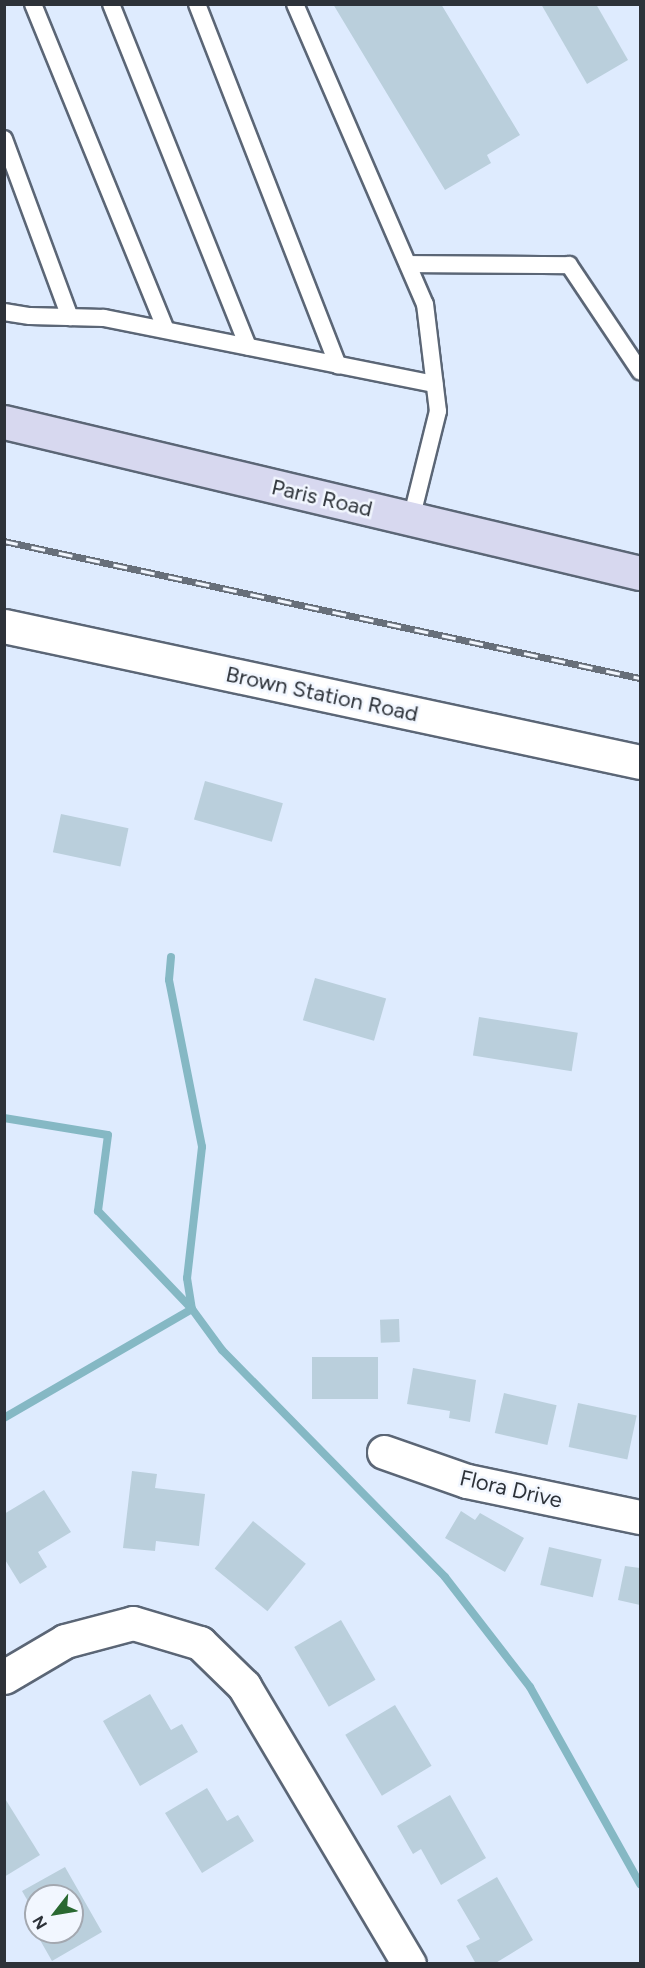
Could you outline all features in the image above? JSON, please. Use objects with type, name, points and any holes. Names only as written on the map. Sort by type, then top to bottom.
[{"type":"main road","name":"Paris Road","points":[[4,422],[640,573]]},
{"type":"street","name":"Brown Station Road","points":[[4,626],[640,762]]},
{"type":"street","name":"Flora Drive","points":[[384,1452],[467,1481],[640,1517]]},
{"type":"street","points":[[4,1677],[65,1641],[133,1623],[200,1643],[244,1686],[409,1964]]},
{"type":"lane","points":[[33,4],[166,330]]},
{"type":"lane","points":[[111,4],[248,346]]},
{"type":"lane","points":[[197,4],[338,365]]},
{"type":"lane","points":[[295,4],[425,304],[438,411],[411,519]]},
{"type":"lane","points":[[4,139],[70,317]]},
{"type":"lane","points":[[408,264],[569,265],[640,371]]},
{"type":"lane","points":[[4,312],[30,316],[104,318],[435,384]]},
{"type":"building","points":[[333,4],[441,4],[520,135],[487,155],[491,163],[445,190]]},
{"type":"building","points":[[541,4],[596,4],[628,60],[587,84]]},
{"type":"building","points":[[205,781],[283,803],[272,842],[194,819]]},
{"type":"building","points":[[61,814],[128,828],[120,866],[53,852]]},
{"type":"building","points":[[315,978],[386,998],[374,1041],[303,1020]]},
{"type":"building","points":[[479,1017],[578,1033],[572,1071],[473,1056]]},
{"type":"building","points":[[399,1319],[400,1342],[381,1343],[380,1320]]},
{"type":"building","points":[[312,1357],[378,1357],[378,1399],[312,1399]]},
{"type":"building","points":[[413,1368],[476,1380],[470,1422],[449,1418],[450,1411],[407,1404]]},
{"type":"building","points":[[504,1393],[557,1405],[547,1445],[495,1433]]},
{"type":"building","points":[[578,1403],[637,1415],[627,1459],[569,1447]]},
{"type":"building","points":[[132,1471],[157,1474],[155,1488],[205,1494],[199,1546],[156,1541],[155,1551],[123,1548]]},
{"type":"building","points":[[44,1490],[71,1532],[38,1552],[47,1567],[20,1584],[4,1558],[4,1514]]},
{"type":"building","points":[[461,1511],[475,1520],[480,1513],[524,1538],[505,1572],[445,1538]]},
{"type":"building","points":[[253,1521],[306,1564],[267,1611],[215,1568]]},
{"type":"building","points":[[549,1547],[602,1559],[593,1597],[540,1585]]},
{"type":"building","points":[[625,1566],[640,1568],[640,1605],[618,1600]]},
{"type":"building","points":[[341,1620],[376,1680],[329,1707],[294,1647]]},
{"type":"building","points":[[150,1694],[171,1730],[182,1724],[198,1752],[140,1786],[103,1721]]},
{"type":"building","points":[[395,1705],[432,1766],[382,1796],[345,1735]]},
{"type":"building","points":[[207,1788],[227,1821],[238,1815],[254,1841],[202,1873],[165,1813]]},
{"type":"building","points":[[450,1795],[486,1858],[441,1885],[421,1849],[413,1854],[397,1826]]},
{"type":"building","points":[[4,1797],[40,1855],[4,1877]]},
{"type":"building","points":[[65,1867],[75,1884],[35,1884]]},
{"type":"building","points":[[497,1877],[533,1940],[494,1964],[476,1964],[466,1946],[480,1939],[457,1900]]},
{"type":"building","points":[[84,1900],[102,1932],[84,1942]]},
{"type":"building","points":[[42,1944],[81,1944],[52,1961]]},
{"type":"waterway","points":[[171,957],[169,980],[202,1147],[187,1278],[192,1309],[222,1350],[445,1577],[530,1687],[640,1884]]},
{"type":"waterway","points":[[4,1118],[108,1135],[98,1211],[192,1309],[4,1418]]},
{"type":"railway","points":[[4,541],[640,678]]}]
